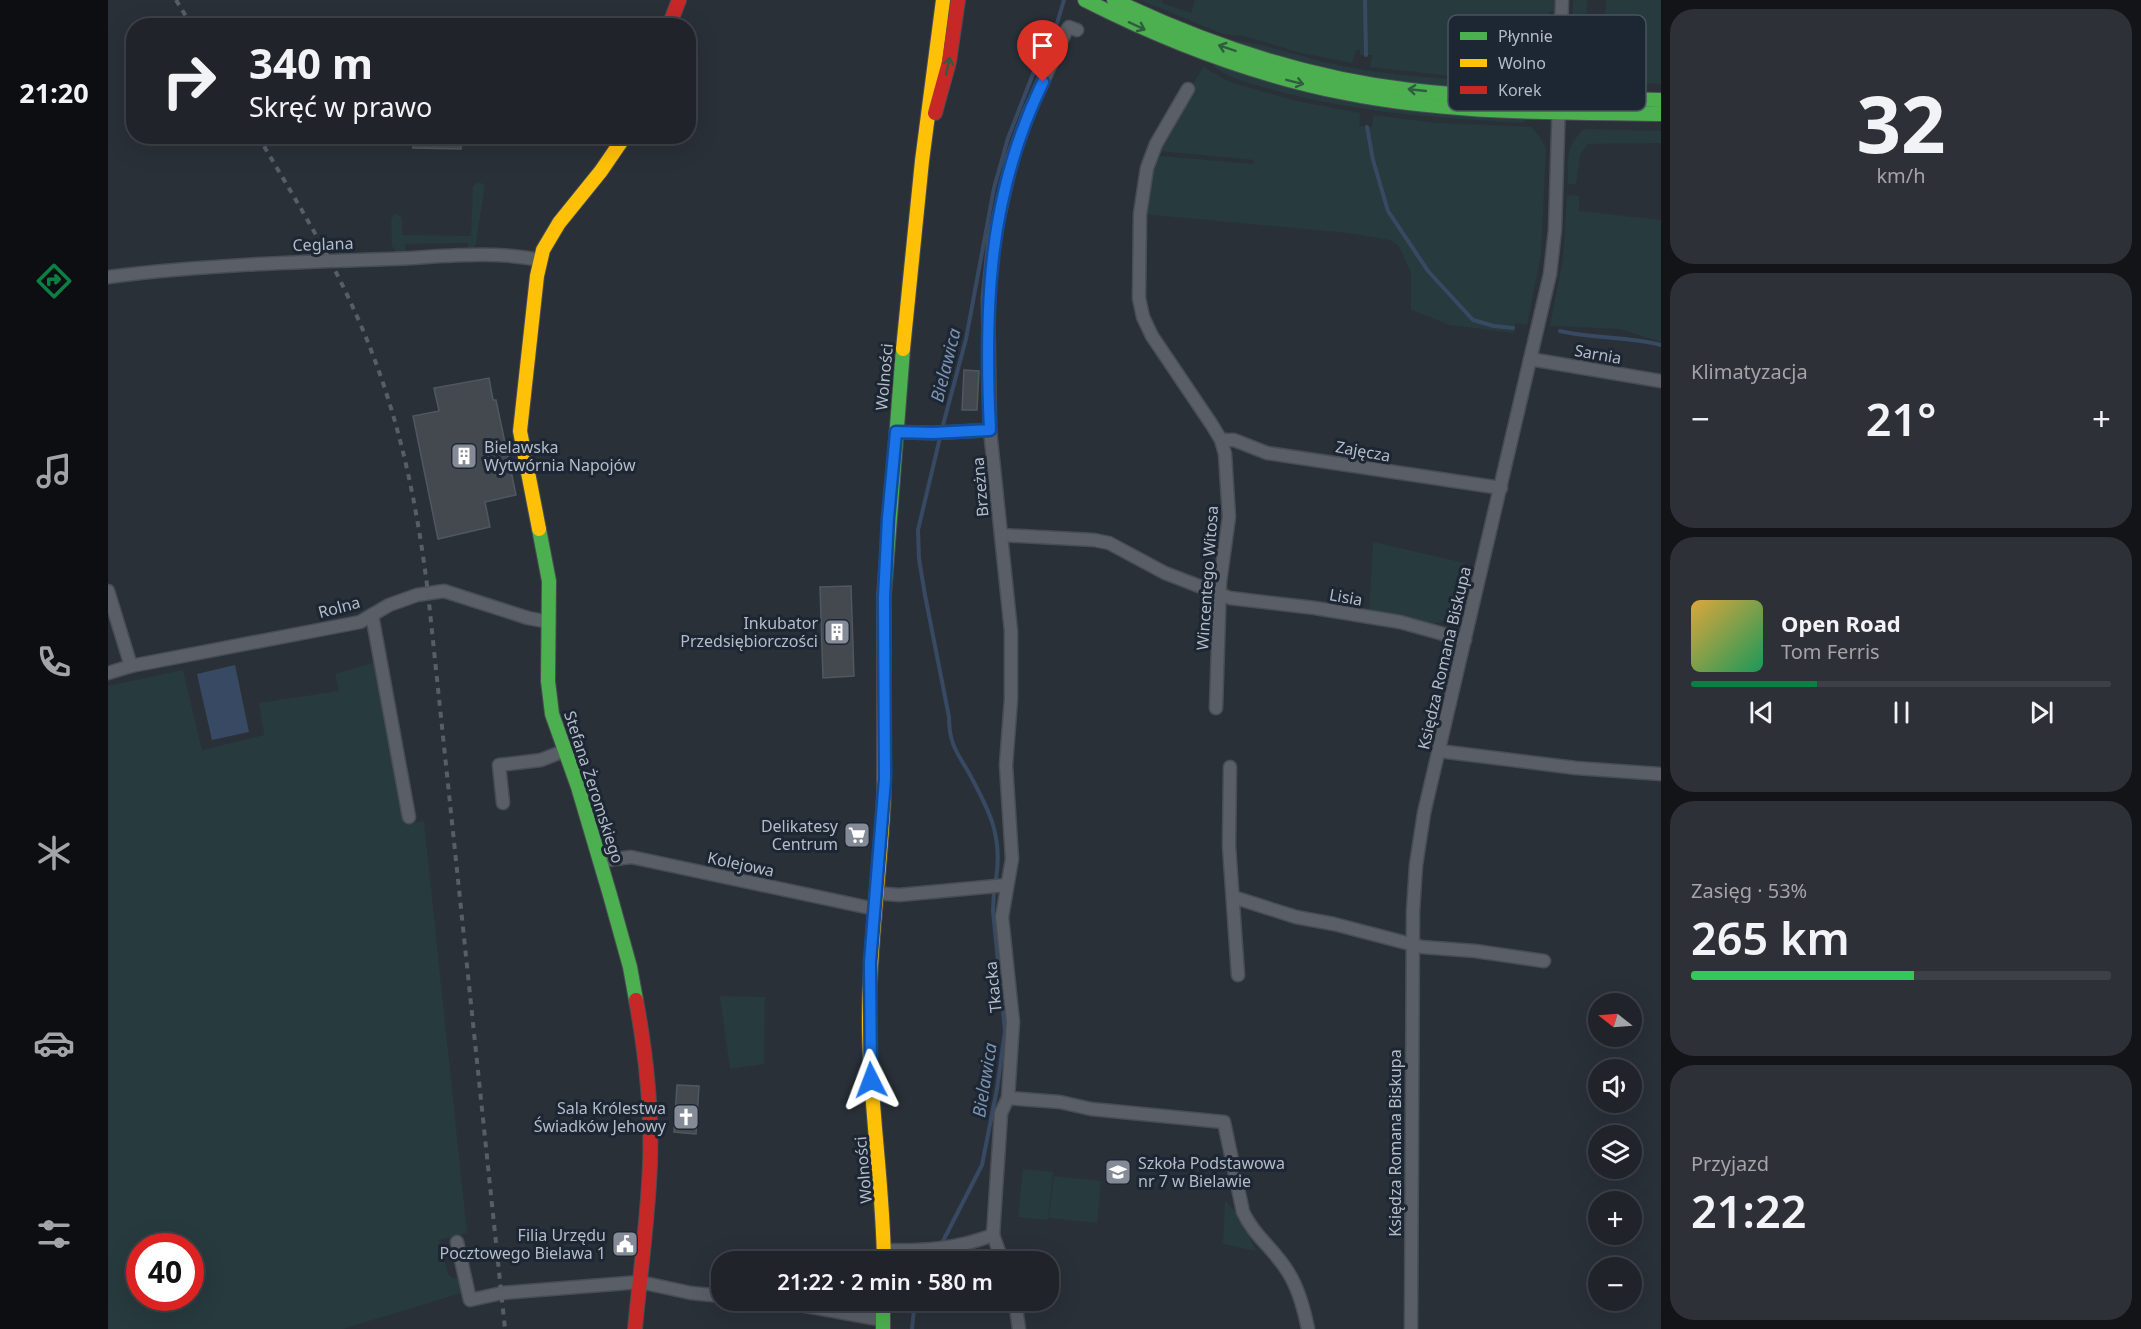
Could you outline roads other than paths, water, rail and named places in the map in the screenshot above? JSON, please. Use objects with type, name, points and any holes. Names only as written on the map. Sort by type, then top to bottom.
[{"type":"street","points":[[672,18],[679,0]]},
{"type":"street","points":[[938,0],[940,21]]},
{"type":"street","name":"Wolności","points":[[884,1251],[883,1195],[869,1059],[870,978],[885,779],[884,598],[888,518],[909,276],[943,0]]},
{"type":"street","points":[[1085,0],[1149,32],[1256,72],[1317,88],[1416,103],[1448,105]]},
{"type":"street","points":[[1114,0],[1161,23],[1215,44],[1293,68],[1337,78],[1448,93]]},
{"type":"street","name":"Księdza Romana Biskupa","points":[[1562,0],[1562,15]]},
{"type":"street","name":"Wolności","points":[[925,142],[949,62],[959,1]]},
{"type":"street","name":"Brzeżna","points":[[1007,885],[1012,860],[1006,765],[1011,699],[1011,632],[990,430],[988,298],[1000,203],[1014,152],[1065,31],[1069,27],[1077,30]]},
{"type":"street","name":"Wincentego Witosa","points":[[1188,89],[1156,144],[1146,168],[1140,214],[1139,298],[1143,316],[1154,339],[1221,440],[1226,459],[1229,517],[1220,594],[1216,708]]},
{"type":"street","points":[[1646,100],[1661,100]]},
{"type":"street","points":[[1542,111],[1661,114]]},
{"type":"street","name":"Księdza Romana Biskupa","points":[[1411,1329],[1413,945],[1416,864],[1423,821],[1501,488],[1553,252],[1558,112]]},
{"type":"street","name":"Stefana Żeromskiego","points":[[619,144],[552,233],[540,260],[523,384],[520,431],[523,456],[548,572],[549,696],[554,721],[578,787],[630,967],[644,1042],[648,1081],[650,1157],[635,1329]]},
{"type":"street","name":"Ceglana","points":[[108,277],[223,265],[330,260],[484,256],[540,260]]},
{"type":"street","name":"Sarnia","points":[[1530,359],[1661,381]]},
{"type":"street","points":[[896,432],[946,433],[990,430]]},
{"type":"street","name":"Zajęcza","points":[[1221,440],[1234,440],[1268,453],[1501,488]]},
{"type":"street","name":"Brzeżna","points":[[1001,536],[1094,540],[1109,543],[1164,573],[1220,594]]},
{"type":"street","points":[[108,591],[131,666]]},
{"type":"street","name":"Rolna","points":[[108,673],[131,666],[360,622],[389,605],[417,595],[444,591],[528,618],[549,622]]},
{"type":"street","name":"Lisia","points":[[1220,594],[1230,598],[1400,622],[1465,640]]},
{"type":"street","points":[[372,615],[409,817]]},
{"type":"street","points":[[503,803],[499,765],[541,760],[564,751]]},
{"type":"street","points":[[1439,751],[1576,768],[1661,774]]},
{"type":"street","points":[[1230,767],[1229,846],[1238,975]]},
{"type":"street","name":"Kolejowa","points":[[600,861],[631,857],[875,909]]},
{"type":"street","points":[[876,893],[899,895],[1007,885]]},
{"type":"street","name":"Tkacka","points":[[1000,1251],[993,1235],[1001,1113],[1008,1098],[1013,1022],[1002,917],[1007,885]]},
{"type":"street","points":[[1233,897],[1268,909],[1413,945],[1544,961]]},
{"type":"street","points":[[1008,1098],[1224,1122],[1243,1212],[1249,1225],[1287,1271],[1298,1292],[1308,1329]]},
{"type":"street","points":[[930,1251],[993,1235]]},
{"type":"street","points":[[457,1242],[470,1300],[502,1293],[640,1282],[711,1295]]},
{"type":"street","points":[[823,1311],[883,1324]]},
{"type":"street","points":[[1017,1311],[1019,1329]]},
{"type":"water","points":[[235,665],[249,732],[212,740],[197,674]]},
{"type":"waterway","name":"Bielawica","points":[[996,879],[998,850],[993,824],[950,734],[949,717],[919,559],[918,530],[966,339],[994,188],[1008,138],[1033,74],[1056,27],[1064,0]]},
{"type":"waterway","points":[[1365,0],[1366,55]]},
{"type":"waterway","points":[[1367,127],[1373,160],[1388,211],[1428,271],[1473,320],[1513,328]]},
{"type":"waterway","points":[[1560,331],[1661,345]]},
{"type":"waterway","name":"Bielawica","points":[[941,1245],[982,1165],[997,1089],[1005,1031],[993,911],[994,891]]},
{"type":"waterway","name":"Bielawica","points":[[912,1329],[914,1311]]},
{"type":"railway","points":[[176,0],[187,18]]},
{"type":"railway","points":[[263,144],[297,201],[355,312],[382,380],[410,485],[428,593],[505,1329]]},
{"type":"place","name":"Bielawska Wytwórnia Napojów","points":[[464,456]]},
{"type":"place","name":"Inkubator Przedsiębiorczości","points":[[837,632]]},
{"type":"place","name":"Delikatesy Centrum","points":[[857,835]]},
{"type":"place","name":"Sala Królestwa Świadków Jehowy","points":[[686,1117]]},
{"type":"place","name":"Szkoła Podstawowa nr 7 w Bielawie","points":[[1118,1172]]},
{"type":"place","name":"Filia Urzędu Pocztowego Bielawa 1","points":[[625,1244]]}]
